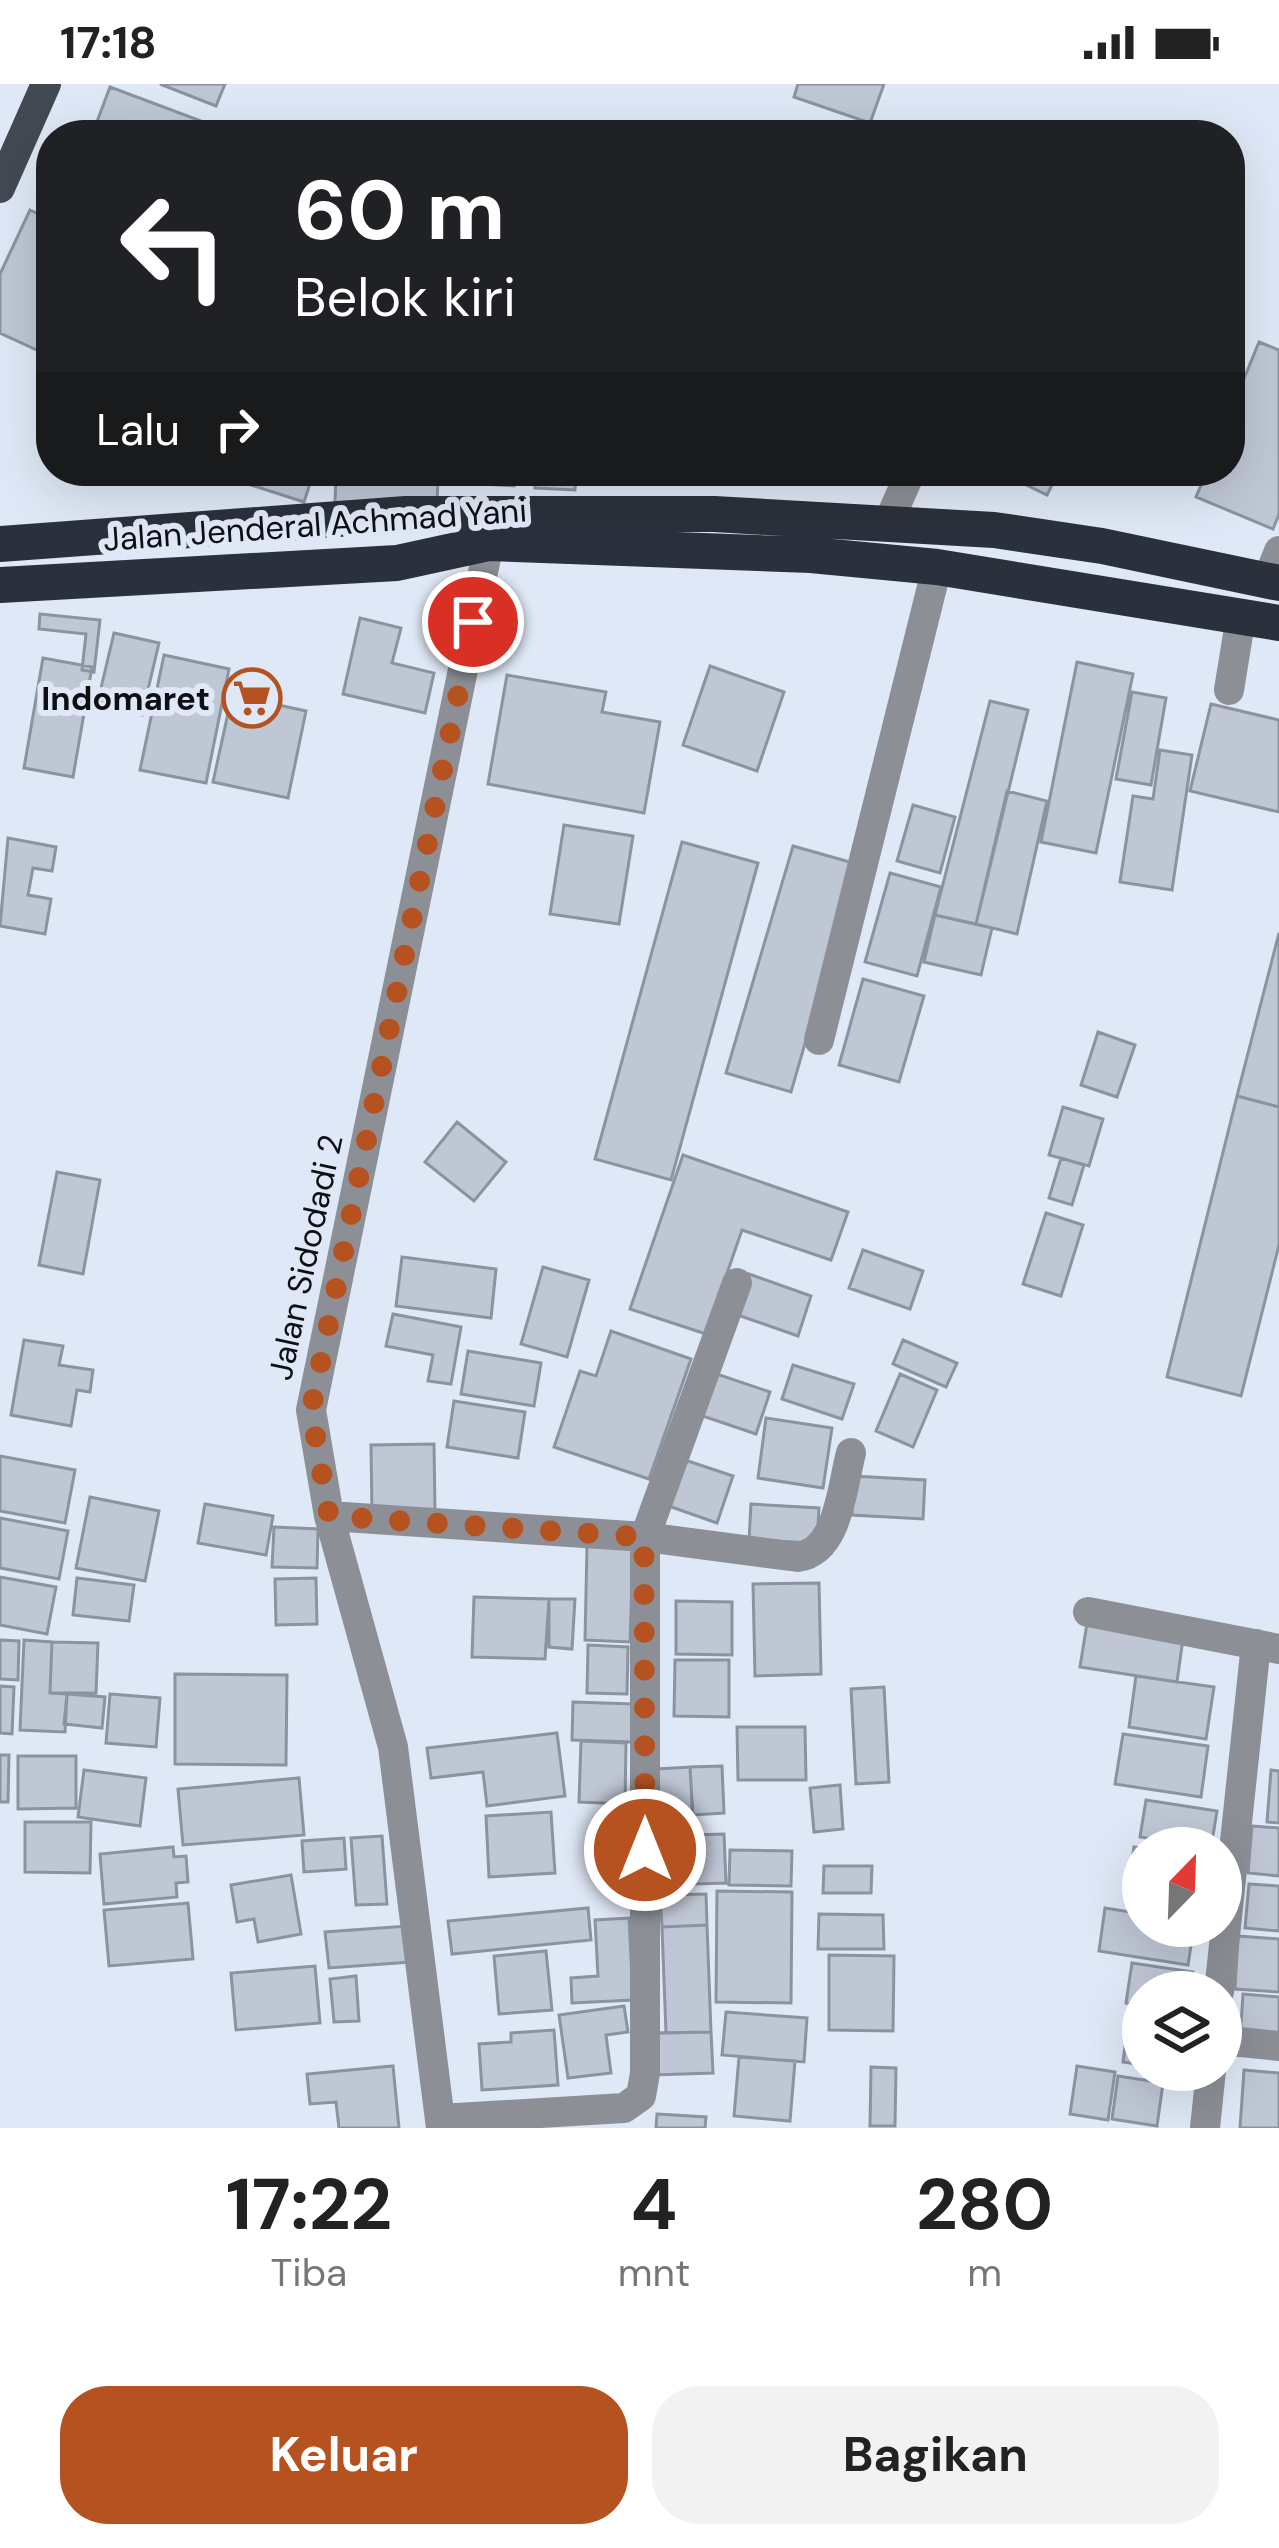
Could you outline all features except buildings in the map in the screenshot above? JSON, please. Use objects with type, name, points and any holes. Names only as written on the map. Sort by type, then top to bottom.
[{"type":"highway","name":"Jalan Jenderal Achmad Yani","points":[[0,544],[406,514],[617,511],[889,521],[1102,545],[1275,572]]},
{"type":"highway","name":"Jalan Jenderal Achmad Yani","points":[[0,585],[397,563],[489,543],[811,556],[937,568],[1279,622]]},
{"type":"main road","points":[[0,188],[46,84]]},
{"type":"street","points":[[889,521],[904,486]]},
{"type":"street","name":"Jalan Sidodadi 2","points":[[441,2124],[393,1747],[329,1516],[311,1410],[489,543]]},
{"type":"street","points":[[819,1040],[937,568]]},
{"type":"street","points":[[1229,689],[1241,616]]},
{"type":"street","points":[[441,2124],[624,2108],[641,2096],[645,2073],[644,1537],[737,1283]]},
{"type":"street","points":[[329,1516],[644,1537],[810,1555],[824,1543],[833,1522],[850,1454]]},
{"type":"street","points":[[1088,1612],[1267,1647],[1222,1971]]},
{"type":"street","points":[[1242,2042],[1279,2046]]},
{"type":"street","points":[[1205,2128],[1209,2091]]},
{"type":"place","name":"Indomaret","points":[[252,698]]},
{"type":"route","points":[[473,622],[311,1410],[329,1516],[504,1524],[644,1537],[645,1850]]}]
